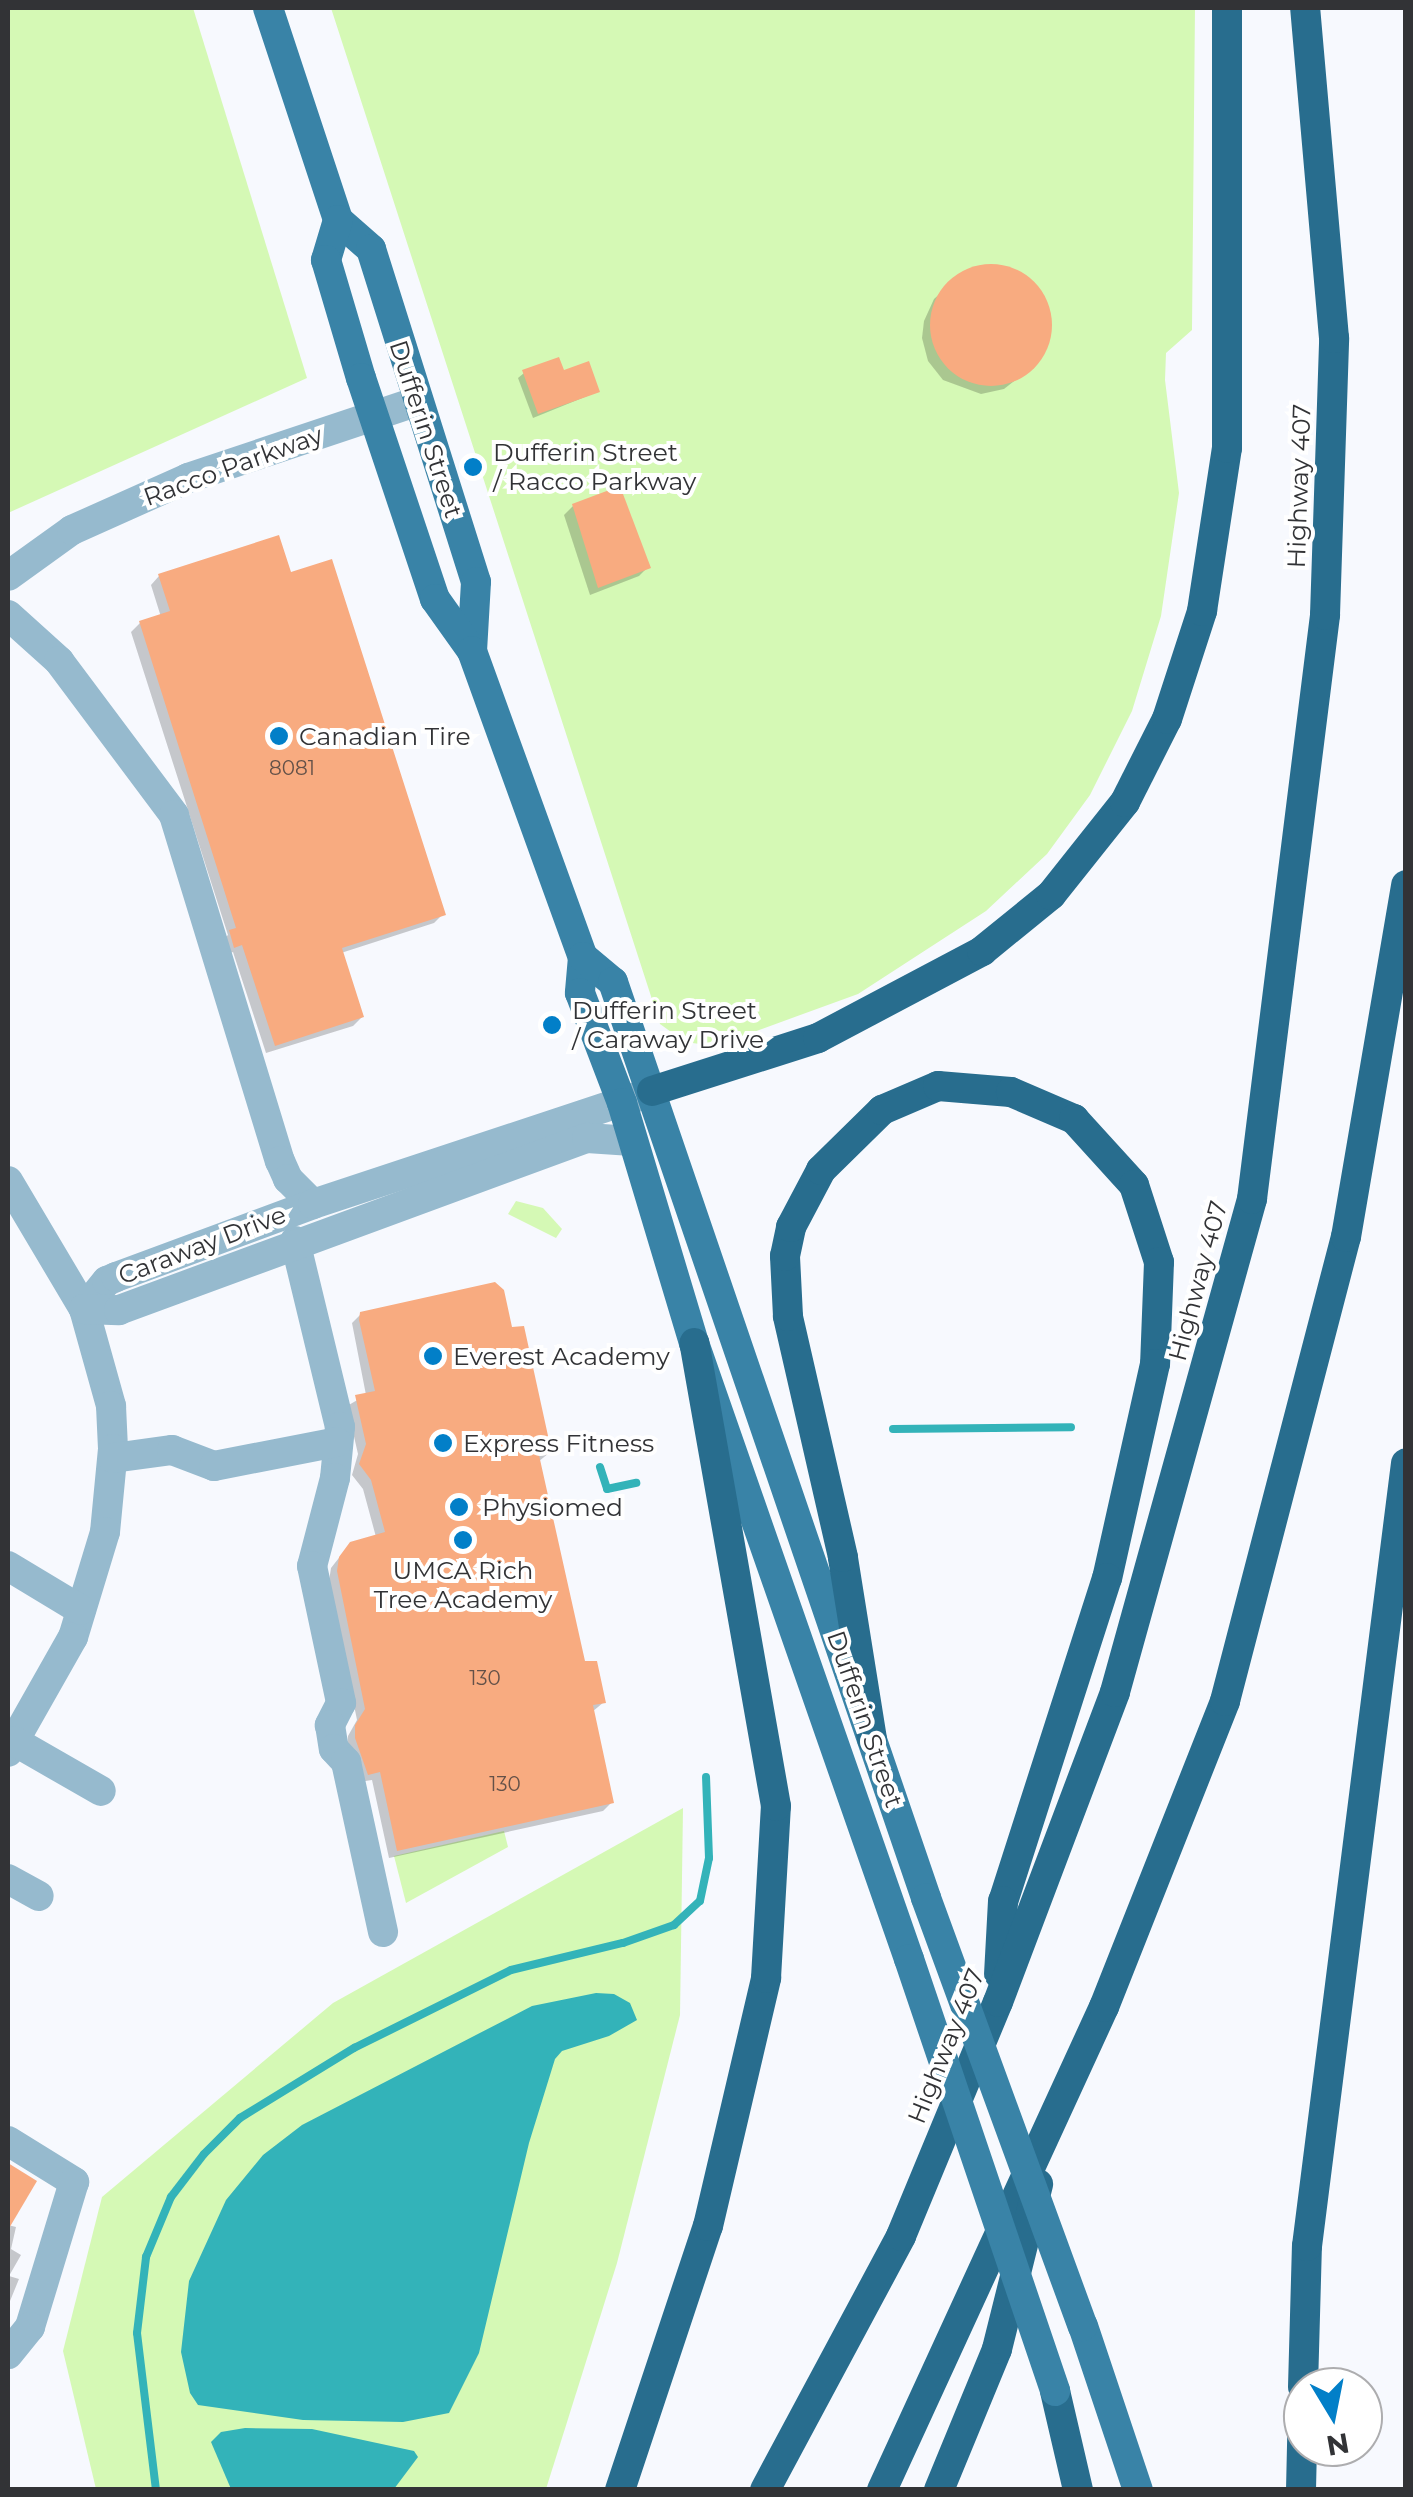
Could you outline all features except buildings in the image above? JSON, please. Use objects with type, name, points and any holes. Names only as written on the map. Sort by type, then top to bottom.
[{"type":"highway","points":[[652,1092],[818,1038],[982,951],[1051,895],[1124,802],[1167,719],[1202,611],[1227,448],[1227,8]]},
{"type":"highway","name":"Highway 407","points":[[766,2490],[901,2236],[998,2002],[1116,1692],[1252,1200],[1324,614],[1334,338],[1305,8]]},
{"type":"highway","points":[[882,2490],[1104,2006],[1225,1701],[1346,1238],[1406,885]]},
{"type":"highway","points":[[872,1739],[844,1557],[788,1316],[786,1256],[792,1227],[822,1170],[882,1110],[938,1086],[1012,1092],[1074,1118],[1134,1184],[1159,1262],[1154,1364],[1108,1578],[1003,1902],[998,2002]]},
{"type":"highway","points":[[620,2490],[708,2226],[766,1978],[776,1806],[694,1343]]},
{"type":"highway","points":[[1304,2367],[1307,2246],[1406,1463]]},
{"type":"highway","points":[[939,2490],[997,2349],[1058,2108]]},
{"type":"highway","points":[[1055,2392],[1078,2490]]},
{"type":"main road","name":"Dufferin Street","points":[[268,8],[338,220],[370,250],[476,582],[472,652]]},
{"type":"main road","name":"Dufferin Street","points":[[338,220],[326,260],[435,599],[472,652],[582,957],[580,993],[622,1103],[694,1343],[909,1959],[1088,2490]]},
{"type":"main road","name":"Dufferin Street","points":[[582,957],[613,982],[926,1898],[1083,2326],[1138,2490]]},
{"type":"street","name":"Racco Parkway","points":[[8,576],[72,530],[188,478],[416,402]]},
{"type":"street","points":[[8,615],[58,661],[174,815],[280,1161],[288,1179],[313,1204]]},
{"type":"street","name":"Caraway Drive","points":[[84,1309],[107,1281],[313,1204],[652,1092]]},
{"type":"street","name":"Caraway Drive","points":[[84,1309],[119,1310],[295,1241],[587,1138],[632,1141]]},
{"type":"street","points":[[8,1181],[84,1309],[112,1406],[113,1458],[105,1532],[73,1637],[11,1747],[102,1792]]},
{"type":"street","points":[[295,1241],[340,1427],[335,1478],[312,1566],[342,1703],[330,1726],[334,1749],[346,1762],[382,1932]]},
{"type":"street","points":[[113,1458],[172,1450],[214,1466],[337,1442]]},
{"type":"street","points":[[8,1566],[81,1610]]},
{"type":"street","points":[[8,1879],[39,1896]]},
{"type":"street","points":[[8,2141],[74,2182],[30,2327],[8,2354]]},
{"type":"green space","points":[[8,8],[193,8],[307,378],[8,513]]},
{"type":"green space","points":[[331,8],[1195,8],[1192,330],[1166,353],[1165,380],[1179,493],[1161,616],[1132,711],[1090,795],[1047,854],[986,911],[858,994],[715,1046],[685,1042],[660,1024]]},
{"type":"green space","points":[[516,1201],[543,1208],[562,1229],[556,1238],[508,1214]]},
{"type":"green space","points":[[683,1808],[680,2015],[617,2263],[546,2489],[96,2489],[63,2351],[102,2197],[333,2003]]},
{"type":"green space","points":[[504,1831],[508,1847],[406,1903],[394,1856]]},
{"type":"water","points":[[596,1993],[614,1994],[630,2003],[637,2020],[609,2036],[562,2051],[555,2059],[529,2143],[479,2353],[449,2413],[403,2422],[303,2420],[198,2405],[190,2393],[181,2352],[189,2281],[226,2200],[263,2155],[302,2125],[532,2006]]},
{"type":"water","points":[[245,2428],[312,2429],[414,2451],[418,2457],[394,2489],[231,2489],[211,2442],[221,2432]]},
{"type":"waterway","points":[[893,1429],[1071,1427]]},
{"type":"waterway","points":[[600,1467],[607,1489],[636,1483]]},
{"type":"waterway","points":[[156,2490],[137,2333],[146,2257],[171,2197],[204,2154],[240,2118],[354,2048],[511,1970],[623,1943],[674,1925],[700,1901],[709,1858],[706,1777]]},
{"type":"place","name":"Dufferin Street / Racco Parkway","points":[[473,467]]},
{"type":"place","name":"Canadian Tire","points":[[279,736]]},
{"type":"place","name":"Dufferin Street / Caraway Drive","points":[[552,1025]]},
{"type":"place","name":"Everest Academy","points":[[433,1356]]},
{"type":"place","name":"Express Fitness","points":[[443,1443]]},
{"type":"place","name":"Physiomed","points":[[459,1507]]},
{"type":"place","name":"UMCA Rich Tree Academy","points":[[463,1540]]}]
